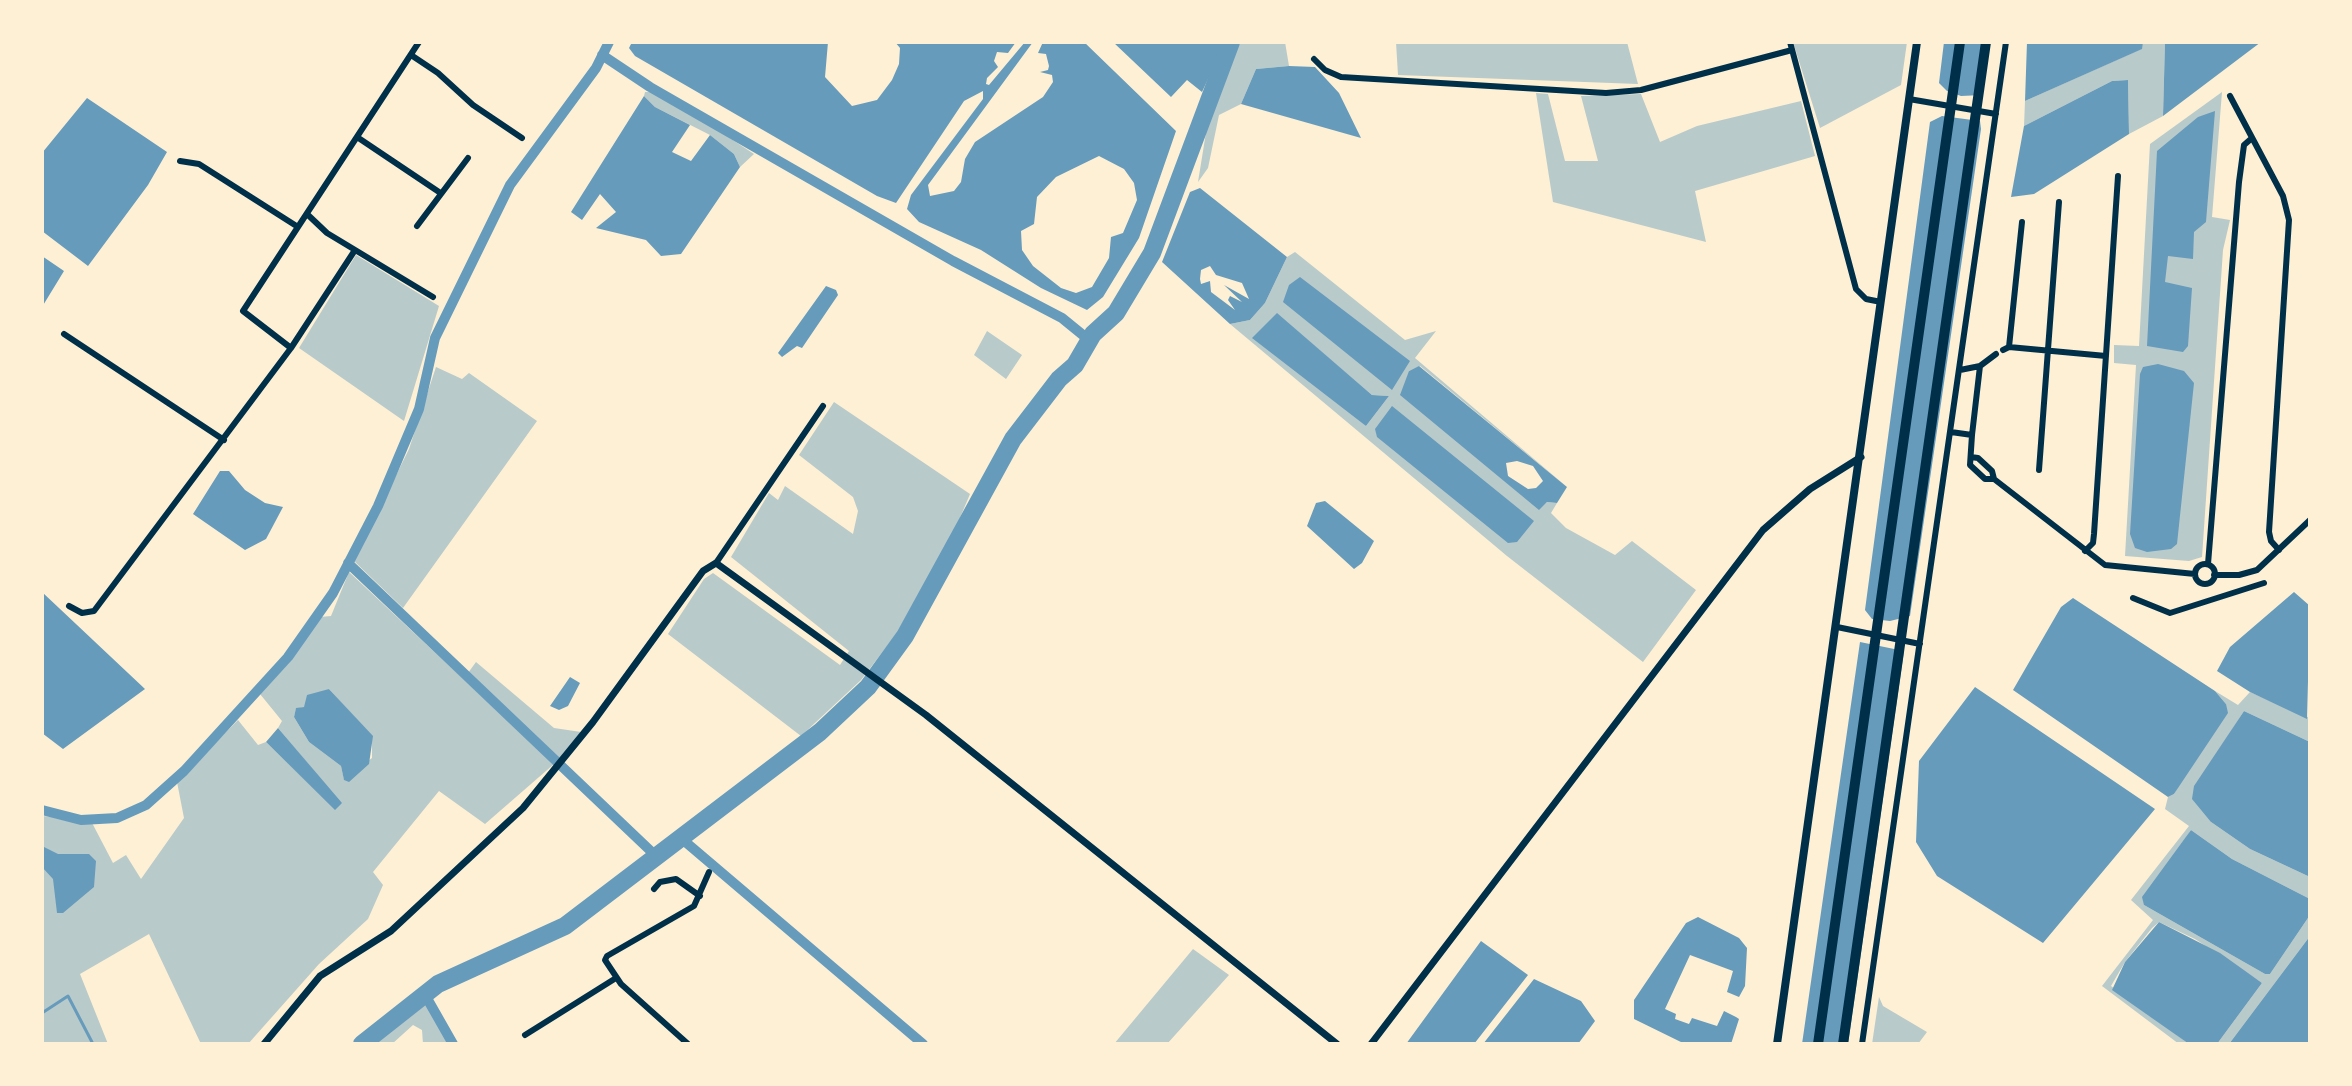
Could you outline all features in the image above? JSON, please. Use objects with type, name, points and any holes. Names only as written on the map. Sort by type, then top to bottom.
[{"type":"highway","points":[[1818,1044],[1960,42]]},
{"type":"highway","points":[[1843,1044],[1986,42]]},
{"type":"main road","points":[[1777,1044],[1917,42]]},
{"type":"street","points":[[291,348],[243,311],[419,42]]},
{"type":"street","points":[[1862,1044],[2006,42]]},
{"type":"street","points":[[1314,59],[1325,70],[1341,77],[1606,93],[1641,90],[1791,46],[1856,289],[1866,299],[1881,302]]},
{"type":"street","points":[[411,55],[438,73],[473,105],[522,138]]},
{"type":"street","points":[[2230,96],[2283,196],[2289,220],[2269,532],[2271,541],[2279,550]]},
{"type":"street","points":[[1909,99],[1996,114]]},
{"type":"street","points":[[357,137],[439,192]]},
{"type":"street","points":[[2214,575],[2208,564],[2239,182],[2244,145],[2252,138]]},
{"type":"street","points":[[417,226],[439,192],[468,158]]},
{"type":"street","points":[[180,161],[199,164],[298,227]]},
{"type":"street","points":[[2085,551],[2093,543],[2094,534],[2118,176]]},
{"type":"street","points":[[2039,470],[2059,202]]},
{"type":"street","points":[[307,214],[327,233],[433,297]]},
{"type":"street","points":[[2003,350],[2022,222]]},
{"type":"street","points":[[69,606],[82,613],[94,611],[291,348],[355,250]]},
{"type":"street","points":[[64,334],[224,440]]},
{"type":"street","points":[[1960,370],[1980,366],[2003,350],[2106,356]]},
{"type":"street","points":[[1980,366],[1971,457],[1978,458],[1992,471],[1994,479],[2085,551],[2115,568],[2195,574]]},
{"type":"street","points":[[264,1044],[320,976],[399,924],[523,808],[570,753],[703,571],[716,563],[823,406]]},
{"type":"street","points":[[1951,432],[1972,435]]},
{"type":"street","points":[[1371,1044],[1763,530],[1810,489],[1861,457]]},
{"type":"street","points":[[2214,575],[2248,574],[2310,520]]},
{"type":"street","points":[[716,563],[1005,776],[1337,1044]]},
{"type":"street","points":[[2195,574],[2200,565],[2208,564]]},
{"type":"street","points":[[2195,574],[2198,581],[2208,583]]},
{"type":"street","points":[[2208,601],[2208,583],[2214,575]]},
{"type":"street","points":[[2133,598],[2170,613],[2264,583]]},
{"type":"street","points":[[1837,627],[1920,644]]},
{"type":"street","points":[[688,1044],[616,978],[608,969],[607,956],[686,912],[700,896],[709,872]]},
{"type":"street","points":[[654,889],[660,882],[676,879],[700,896]]},
{"type":"street","points":[[525,1035],[616,978]]},
{"type":"shaded area","points":[[1239,42],[1285,42],[1289,66],[1256,69],[1241,104],[1219,115],[1208,168],[1198,182],[1209,114]]},
{"type":"shaded area","points":[[1396,42],[1627,42],[1638,84],[1398,75]]},
{"type":"shaded area","points":[[1793,42],[1907,42],[1901,85],[1820,128]]},
{"type":"shaded area","points":[[2143,42],[2165,42],[2163,116],[2129,134],[2128,80],[2112,81],[2024,126],[2025,101],[2141,49]]},
{"type":"shaded area","points":[[645,92],[653,92],[698,117],[754,154],[740,167],[734,154],[710,135],[655,107],[644,96]]},
{"type":"shaded area","points":[[2222,92],[2212,217],[2230,220],[2223,250],[2202,557],[2189,561],[2125,556],[2136,365],[2114,363],[2114,345],[2139,346],[2150,144]]},
{"type":"shaded area","points":[[1536,93],[1548,94],[1565,161],[1598,161],[1581,96],[1641,94],[1660,142],[1697,126],[1801,101],[1815,156],[1695,191],[1706,242],[1553,202]]},
{"type":"shaded area","points":[[1295,252],[1405,340],[1436,331],[1415,358],[1567,487],[1420,366],[1409,371],[1539,509],[1547,502],[1557,503],[1551,513],[1566,528],[1615,555],[1632,541],[1696,590],[1643,662],[1507,556],[1230,324],[1250,320],[1265,303],[1287,257]],"holes":[[[1277,314],[1372,395],[1389,396],[1366,426]]]},
{"type":"shaded area","points":[[356,255],[439,306],[404,421],[299,348]]},
{"type":"shaded area","points":[[987,331],[1022,355],[1006,379],[974,355]]},
{"type":"shaded area","points":[[436,367],[462,379],[469,373],[537,421],[403,608],[354,561],[409,449]]},
{"type":"shaded area","points":[[834,402],[970,494],[954,532],[897,633],[861,680],[801,736],[668,634],[704,579],[713,573],[840,665],[849,651],[731,557],[769,493],[778,500],[785,486],[853,534],[858,511],[853,497],[799,455]]},
{"type":"shaded area","points":[[349,572],[554,764],[485,824],[439,791],[373,872],[383,885],[368,919],[319,964],[248,1044],[201,1044],[149,934],[80,974],[108,1044],[42,1044],[42,816],[90,819],[113,863],[126,855],[141,879],[184,818],[177,782],[238,720],[258,745],[266,742],[335,809],[310,766],[278,728],[282,721],[260,694],[295,653],[320,617],[331,616]],"holes":[[[329,689],[372,736],[372,758],[344,779],[341,766],[309,742],[294,717],[296,709],[304,707]]]},
{"type":"shaded area","points":[[476,662],[554,728],[581,732],[560,760],[468,673]]},
{"type":"shaded area","points":[[2215,691],[2238,705],[2250,692],[2310,718],[2310,742],[2244,711],[2219,750],[2211,822],[2250,849],[2310,877],[2310,899],[2232,859],[2191,830],[2144,905],[2265,974],[2270,974],[2310,915],[2310,936],[2229,1044],[2217,1044],[2262,983],[2195,939],[2159,922],[2125,962],[2111,986],[2189,1044],[2179,1044],[2102,986],[2153,920],[2131,900],[2189,826],[2165,809],[2168,797],[2174,794],[2226,704]]},
{"type":"shaded area","points":[[1193,949],[1229,975],[1167,1044],[1114,1044]]},
{"type":"shaded area","points":[[1879,997],[1883,1006],[1927,1032],[1918,1044],[1872,1044]]},
{"type":"shaded area","points":[[423,999],[450,1044],[423,1044],[422,1030],[413,1025],[392,1044],[372,1044]]},
{"type":"water","points":[[632,42],[828,42],[825,77],[852,106],[877,100],[892,80],[899,64],[900,48],[895,42],[1016,42],[1008,53],[997,52],[994,61],[998,67],[987,78],[986,84],[989,85],[1025,42],[1033,42],[928,185],[930,196],[954,191],[961,182],[965,159],[975,142],[1043,97],[1053,82],[1052,75],[1040,72],[1048,70],[1049,66],[1046,54],[1038,53],[1043,42],[1084,42],[1176,131],[1139,238],[1103,297],[1087,310],[1041,288],[981,250],[919,222],[907,209],[911,195],[983,99],[983,91],[964,101],[896,203],[877,196],[635,56],[629,48]],"holes":[[[1099,156],[1124,169],[1134,183],[1137,200],[1123,233],[1111,237],[1109,258],[1092,287],[1076,293],[1061,288],[1033,266],[1022,250],[1021,231],[1034,224],[1037,197],[1056,177]]]},
{"type":"water","points":[[1113,42],[1220,42],[1224,45],[1202,92],[1187,80],[1171,97]]},
{"type":"water","points":[[1944,42],[1990,42],[1982,95],[1961,96],[1947,91],[1939,83]]},
{"type":"water","points":[[2027,42],[2143,42],[2142,49],[2025,101]]},
{"type":"water","points":[[2165,42],[2261,42],[2163,116]]},
{"type":"water","points":[[1315,67],[1339,93],[1361,138],[1241,104],[1256,69]]},
{"type":"water","points":[[2128,80],[2129,134],[2034,194],[2011,197],[2024,126],[2112,81]]},
{"type":"water","points":[[644,96],[655,107],[690,125],[672,152],[691,161],[710,135],[734,154],[740,167],[681,254],[661,256],[646,240],[596,228],[616,212],[600,194],[582,220],[571,212]]},
{"type":"water","points":[[87,98],[167,152],[148,185],[88,266],[42,231],[42,153]]},
{"type":"water","points":[[2215,111],[2206,222],[2194,232],[2193,259],[2168,256],[2165,282],[2192,288],[2188,346],[2183,352],[2147,346],[2157,151],[2198,117]]},
{"type":"water","points":[[1942,116],[1980,121],[1981,129],[1910,616],[1890,621],[1872,619],[1865,610],[1930,122]]},
{"type":"water","points":[[1200,188],[1287,257],[1265,303],[1250,320],[1230,324],[1162,262],[1190,192]],"holes":[[[1210,266],[1216,275],[1242,283],[1249,299],[1224,285],[1242,302],[1230,296],[1228,300],[1235,310],[1211,292],[1210,281],[1201,284],[1201,270]]]},
{"type":"water","points":[[42,256],[64,271],[42,307]]},
{"type":"water","points":[[1300,277],[1410,361],[1392,390],[1283,302],[1289,285]]},
{"type":"water","points":[[826,286],[836,290],[838,295],[802,348],[797,346],[782,357],[778,353]]},
{"type":"water","points":[[1277,313],[1372,395],[1389,396],[1366,426],[1252,338]]},
{"type":"water","points":[[2158,364],[2184,371],[2194,383],[2177,544],[2171,549],[2147,552],[2135,548],[2130,534],[2140,374],[2143,367]]},
{"type":"water","points":[[1419,366],[1567,487],[1557,503],[1547,502],[1539,510],[1400,395],[1409,371]],"holes":[[[1517,461],[1533,466],[1543,481],[1536,488],[1528,489],[1508,476],[1506,463]]]},
{"type":"water","points":[[1392,406],[1534,521],[1517,542],[1508,543],[1377,437],[1375,429]]},
{"type":"water","points":[[220,471],[229,471],[245,490],[265,503],[283,507],[266,539],[245,550],[193,514]]},
{"type":"water","points":[[1325,501],[1374,541],[1362,563],[1354,569],[1307,526],[1316,503]]},
{"type":"water","points":[[42,592],[145,689],[63,749],[42,733]]},
{"type":"water","points":[[2294,592],[2310,606],[2307,719],[2250,692],[2217,671],[2230,647]]},
{"type":"water","points":[[2073,598],[2215,691],[2226,704],[2228,713],[2174,794],[2168,797],[2013,690],[2061,607]]},
{"type":"water","points":[[1860,642],[1904,651],[1848,1044],[1802,1044]]},
{"type":"water","points":[[570,677],[580,683],[568,706],[559,710],[550,706]]},
{"type":"water","points":[[1975,687],[2155,809],[2043,943],[1937,876],[1916,842],[1919,761]]},
{"type":"water","points":[[329,689],[373,736],[369,764],[349,782],[344,780],[341,766],[309,742],[294,717],[296,708],[304,707],[307,695]]},
{"type":"water","points":[[2244,711],[2310,742],[2310,877],[2250,849],[2211,822],[2192,799],[2194,786]]},
{"type":"water","points":[[278,728],[342,803],[335,810],[266,742]]},
{"type":"water","points":[[2191,830],[2232,859],[2310,899],[2310,915],[2270,974],[2265,974],[2144,905],[2142,897]]},
{"type":"water","points":[[42,846],[58,854],[89,854],[96,861],[94,887],[63,913],[57,913],[53,879],[42,867]]},
{"type":"water","points":[[1698,917],[1739,938],[1747,948],[1745,986],[1739,997],[1727,992],[1733,971],[1690,955],[1665,1009],[1676,1014],[1675,1019],[1689,1024],[1692,1018],[1717,1026],[1724,1011],[1736,1017],[1739,1019],[1731,1044],[1685,1044],[1634,1019],[1634,1000],[1686,923]]},
{"type":"water","points":[[2159,922],[2220,953],[2262,983],[2217,1044],[2189,1044],[2112,990],[2125,962]]},
{"type":"water","points":[[2310,936],[2310,1044],[2229,1044]]},
{"type":"water","points":[[1481,941],[1528,975],[1474,1044],[1406,1044]]},
{"type":"water","points":[[1534,979],[1581,1001],[1595,1021],[1578,1044],[1483,1044]]},
{"type":"waterway","points":[[42,810],[81,820],[117,818],[146,805],[184,771],[288,657],[333,593],[378,506],[419,409],[435,338],[510,185],[596,68],[609,42]]},
{"type":"waterway","points":[[362,1044],[438,984],[565,926],[820,732],[868,687],[905,636],[1013,439],[1059,379],[1075,365],[1093,334],[1116,313],[1152,253],[1231,42]]},
{"type":"waterway","points":[[602,55],[650,87],[953,261],[1062,318],[1089,340]]},
{"type":"waterway","points":[[348,563],[657,857]]},
{"type":"waterway","points":[[682,839],[923,1044]]},
{"type":"waterway","points":[[424,993],[453,1044]]},
{"type":"waterway","points":[[42,1013],[68,996],[93,1044]]}]
